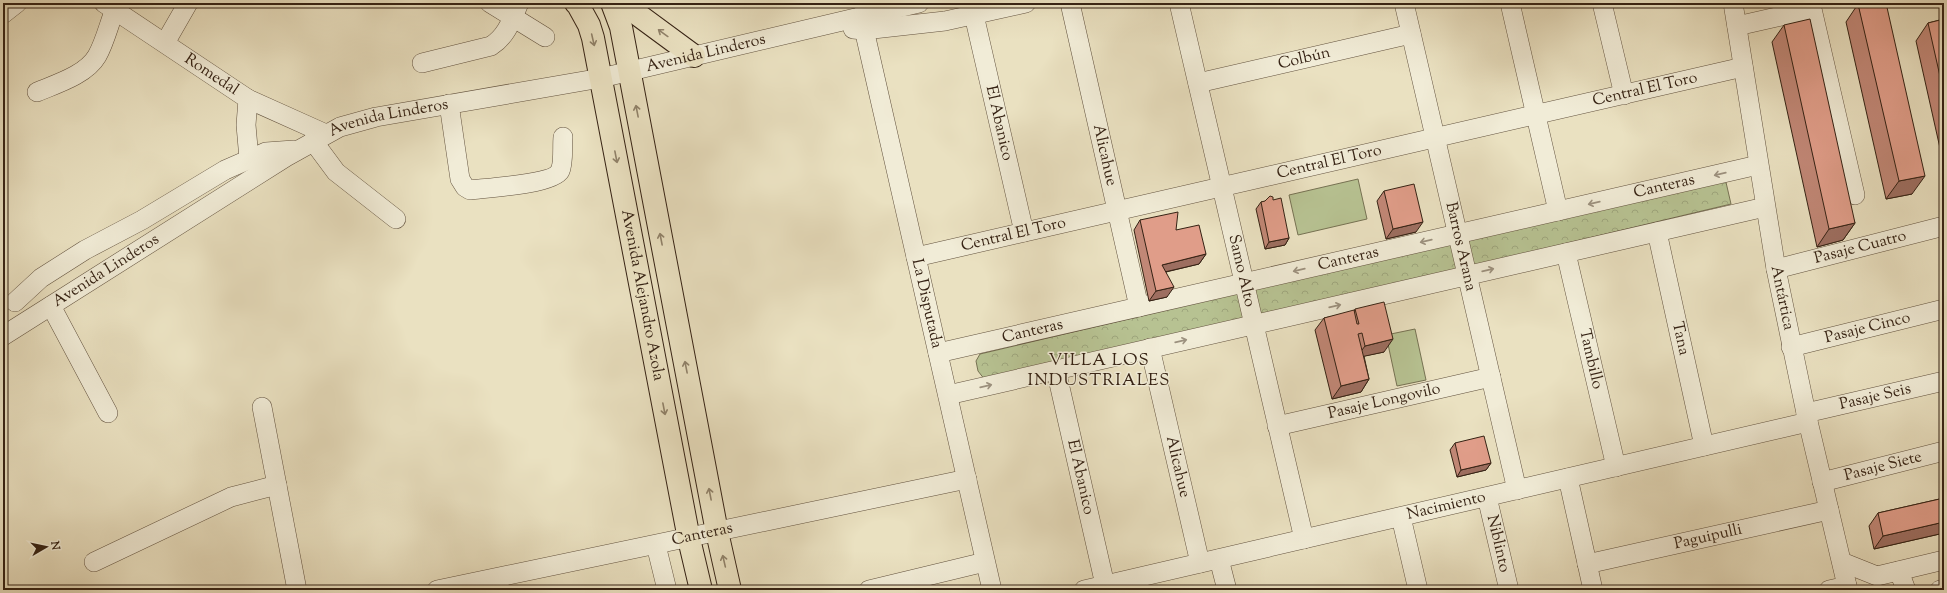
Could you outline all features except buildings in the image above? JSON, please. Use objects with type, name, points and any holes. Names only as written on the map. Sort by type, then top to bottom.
[{"type":"main road","name":"Avenida Alejandro Azola","points":[[576,3],[589,25],[601,78],[689,539],[701,590]]},
{"type":"main road","name":"Avenida Alejandro Azola","points":[[612,3],[621,27],[717,532],[730,590]]},
{"type":"main road","points":[[622,3],[694,56]]},
{"type":"street","points":[[3,14],[18,3]]},
{"type":"street","points":[[165,43],[188,3]]},
{"type":"street","points":[[490,3],[516,10],[545,37]]},
{"type":"street","name":"Avenida Linderos","points":[[3,336],[313,142],[357,122],[449,104],[601,78],[824,25],[863,23],[907,27],[945,21],[1026,3]]},
{"type":"street","name":"Alicahue","points":[[1070,3],[1139,307]]},
{"type":"street","name":"Samo Alto","points":[[1179,3],[1304,539]]},
{"type":"street","name":"Barros Arana","points":[[1404,3],[1517,490]]},
{"type":"street","points":[[1510,3],[1558,211]]},
{"type":"street","points":[[1602,3],[1624,95]]},
{"type":"street","name":"Antártica","points":[[1733,3],[1765,207],[1791,347],[1848,588]]},
{"type":"street","points":[[907,27],[908,4]]},
{"type":"street","name":"Avenida Linderos","points":[[863,23],[908,4]]},
{"type":"street","points":[[36,92],[65,80],[87,68],[97,56],[109,6]]},
{"type":"street","name":"Romedal","points":[[109,6],[313,142]]},
{"type":"street","points":[[1737,26],[1812,9],[1855,195]]},
{"type":"street","points":[[422,63],[491,46],[499,40],[506,31],[516,10]]},
{"type":"street","name":"El Abanico","points":[[974,15],[1024,232]]},
{"type":"street","name":"La Disputada","points":[[863,23],[992,590]]},
{"type":"street","name":"Colbún","points":[[1198,83],[1411,34]]},
{"type":"street","name":"Central El Toro","points":[[916,257],[1743,67]]},
{"type":"street","points":[[248,99],[246,125],[249,159]]},
{"type":"street","points":[[449,104],[460,178],[465,187],[470,190],[539,182],[551,178],[558,174],[561,170],[563,137]]},
{"type":"street","points":[[9,299],[85,250],[142,220],[225,170],[266,152],[313,142],[336,172],[396,219]]},
{"type":"street","name":"Canteras","points":[[938,353],[1758,165]]},
{"type":"street","points":[[948,395],[1765,207]]},
{"type":"street","name":"Pasaje Cuatro","points":[[1776,269],[1944,226]]},
{"type":"street","name":"Tana","points":[[1657,232],[1704,446]]},
{"type":"street","name":"Tambillo","points":[[1566,252],[1616,467]]},
{"type":"street","points":[[9,299],[45,310],[108,413]]},
{"type":"street","name":"Pasaje Cinco","points":[[1791,347],[1944,309]]},
{"type":"street","name":"Alicahue","points":[[1150,348],[1200,563]]},
{"type":"street","name":"El Abanico","points":[[1056,370],[1105,585]]},
{"type":"street","name":"Pasaje Longovilo","points":[[1277,426],[1490,377]]},
{"type":"street","name":"Pasaje Seis","points":[[1807,418],[1944,381]]},
{"type":"street","points":[[262,407],[297,590]]},
{"type":"street","name":"Nacimiento","points":[[1084,590],[1616,467],[1704,446],[1807,418]]},
{"type":"street","name":"Pasaje Siete","points":[[1822,482],[1944,451]]},
{"type":"street","points":[[1568,478],[1593,590]]},
{"type":"street","name":"Canteras","points":[[438,590],[689,539],[967,479]]},
{"type":"street","points":[[94,562],[231,497],[277,485]]},
{"type":"street","name":"Niblinto","points":[[1487,497],[1509,590]]},
{"type":"street","name":"Paguipulli","points":[[1587,564],[1829,510]]},
{"type":"street","points":[[1401,517],[1418,590]]},
{"type":"street","points":[[656,545],[667,590]]},
{"type":"street","points":[[1220,559],[1227,590]]},
{"type":"street","points":[[1842,562],[1877,576],[1944,560]]},
{"type":"street","points":[[869,590],[985,562]]},
{"type":"street","points":[[1899,571],[1906,590]]},
{"type":"street","points":[[1828,590],[1848,588]]},
{"type":"street","points":[[1940,590],[1944,589]]},
{"type":"green space","points":[[1725,178],[1731,204],[1242,321],[985,380],[978,371],[976,361],[980,354]]},
{"type":"green space","points":[[1358,179],[1367,219],[1298,235],[1289,195]]},
{"type":"green space","points":[[1415,329],[1426,380],[1397,386],[1386,335]]},
{"type":"district","name":"VILLA LOS INDUSTRIALES","points":[[1099,371]]}]
